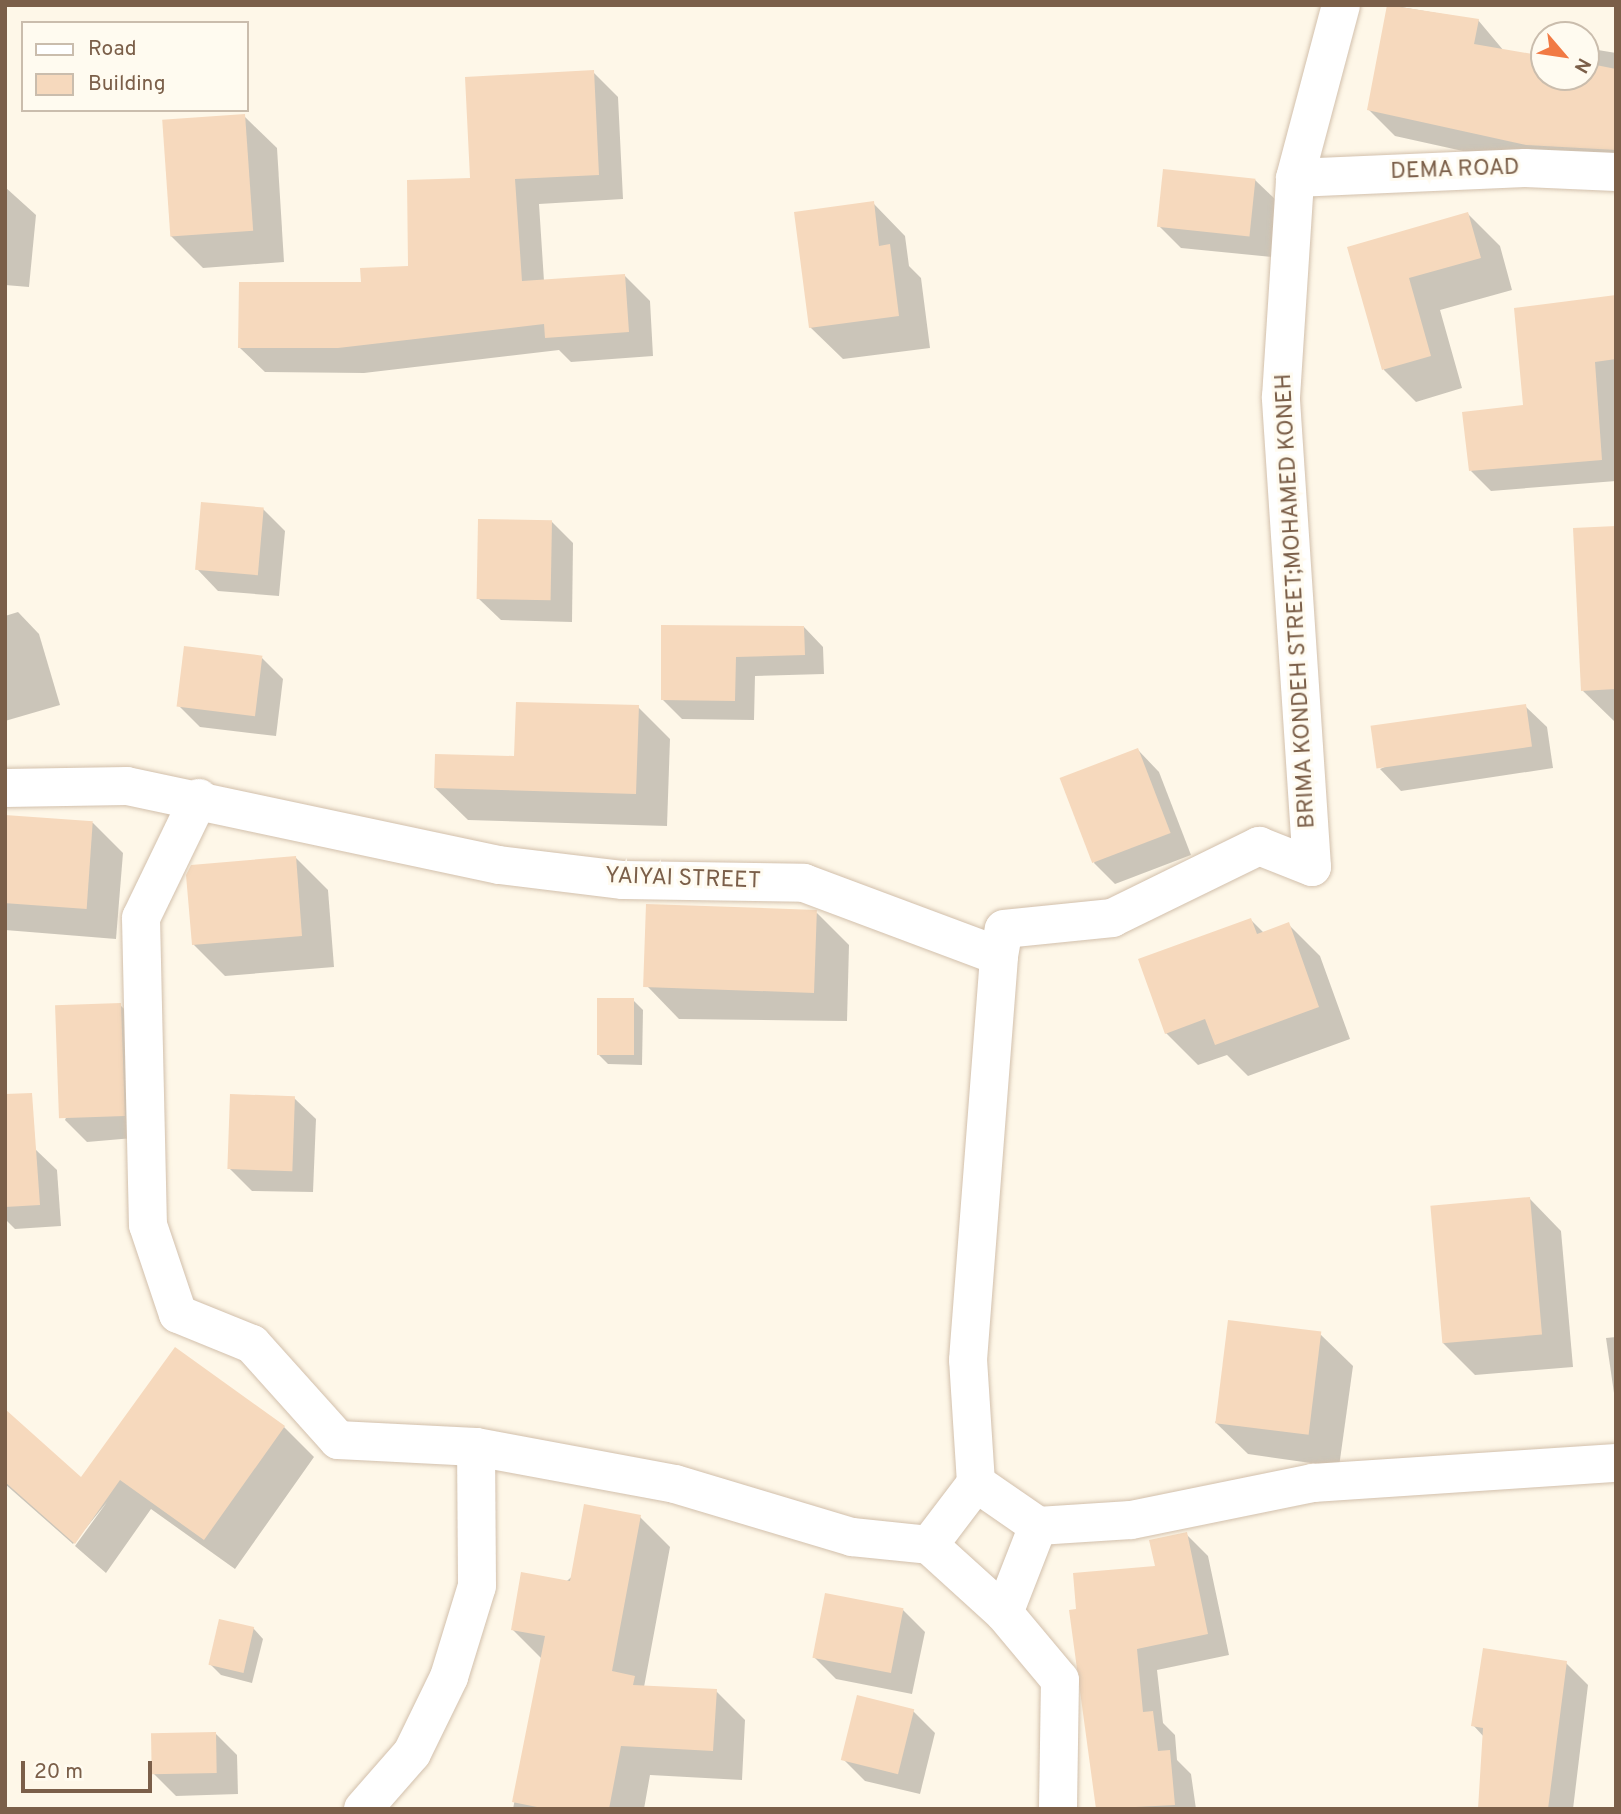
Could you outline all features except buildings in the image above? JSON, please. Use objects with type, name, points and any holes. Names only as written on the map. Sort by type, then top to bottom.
[{"type":"street","name":"BRIMA KONDEH STREET;MOHAMED KONEH","points":[[999,956],[1004,929],[1112,918],[1259,846],[1312,867],[1280,397],[1295,178],[1341,5]]},
{"type":"street","name":"DEMA ROAD","points":[[1295,178],[1525,168],[1616,172]]},
{"type":"street","name":"YAIYAI STREET","points":[[5,788],[127,786],[199,797],[499,865],[623,880],[804,883],[999,956]]},
{"type":"street","points":[[199,797],[141,918],[148,1225],[178,1314],[252,1344],[338,1440],[476,1447],[675,1485],[852,1537],[929,1545],[1004,1613],[1060,1680],[1058,1809]]},
{"type":"street","points":[[929,1545],[976,1483],[968,1360],[999,956]]},
{"type":"street","points":[[363,1809],[412,1753],[449,1677],[477,1586],[476,1447]]},
{"type":"street","points":[[976,1483],[1038,1525],[1131,1520],[1313,1483],[1616,1463]]},
{"type":"street","points":[[1004,1613],[1038,1525]]}]
